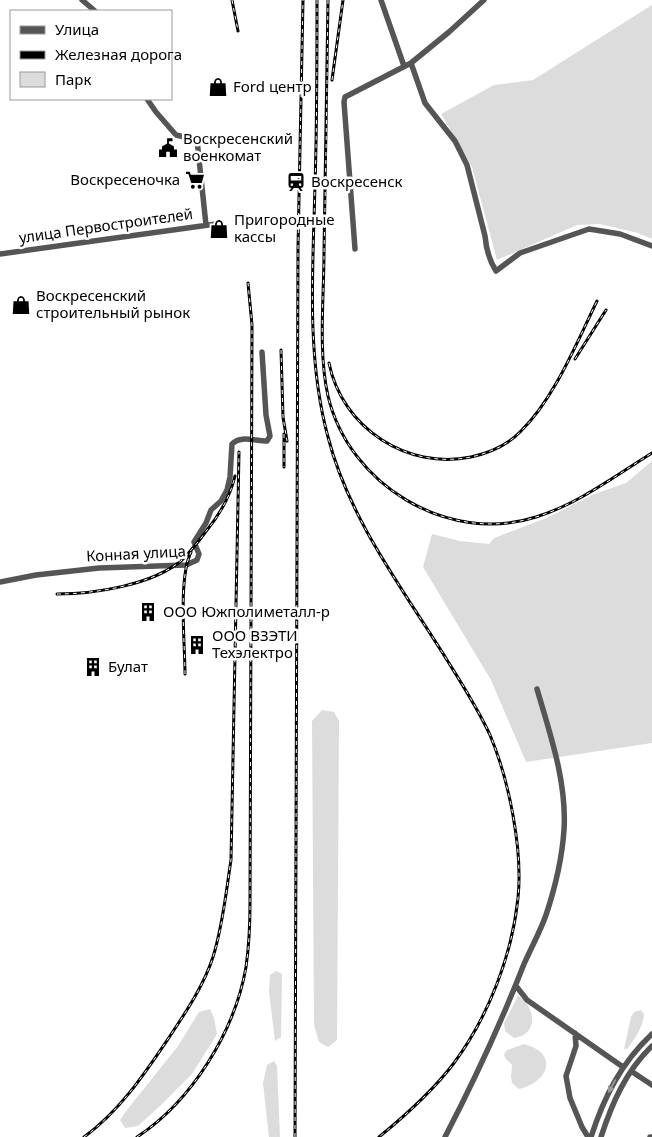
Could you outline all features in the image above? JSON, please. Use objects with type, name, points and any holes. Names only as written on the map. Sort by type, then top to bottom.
[{"type":"street","points":[[82,0],[94,10]]},
{"type":"street","points":[[381,0],[404,66]]},
{"type":"street","points":[[355,248],[351,176],[346,145],[345,97],[410,63],[449,32],[484,0]]},
{"type":"street","points":[[410,63],[425,103],[455,141],[467,165],[486,247],[491,264],[496,271],[520,254],[589,229],[620,234],[652,246]]},
{"type":"street","points":[[148,100],[176,135],[197,140],[206,225]]},
{"type":"street","name":"улица Первостроителей","points":[[0,254],[216,224]]},
{"type":"street","name":"Конная улица","points":[[0,582],[36,575],[91,569],[186,565],[197,560],[199,554],[194,542],[206,523],[211,510],[225,495],[230,483],[232,444],[241,438],[266,441],[270,436],[266,415],[262,352]]},
{"type":"street","points":[[445,1137],[473,1083],[546,916],[560,867],[564,829],[562,787],[554,745],[537,689]]},
{"type":"street","points":[[516,986],[527,1000],[623,1067]]},
{"type":"street","points":[[575,1033],[576,1046],[566,1076],[570,1098],[590,1137]]},
{"type":"street","points":[[590,1137],[609,1091],[623,1067],[652,1034]]},
{"type":"street","points":[[601,1137],[608,1114],[618,1092],[631,1071],[652,1046]]},
{"type":"street","points":[[631,1071],[652,1084]]},
{"type":"green space","points":[[652,5],[652,239],[638,233],[600,224],[577,225],[497,260],[472,167],[441,114],[494,85],[533,80]]},
{"type":"green space","points":[[652,461],[652,743],[526,762],[491,680],[423,567],[432,534],[460,541],[489,544],[494,538],[549,517],[592,495],[626,483]]},
{"type":"green space","points":[[322,710],[334,712],[339,721],[337,1040],[328,1047],[319,1042],[314,1025],[312,721]]},
{"type":"green space","points":[[276,971],[282,974],[281,1037],[275,1041],[269,992],[270,975]]},
{"type":"green space","points":[[518,996],[528,1006],[532,1020],[528,1032],[514,1038],[505,1031],[504,1023]]},
{"type":"green space","points":[[210,1009],[217,1034],[192,1074],[138,1126],[125,1128],[120,1120],[127,1110],[178,1046],[199,1012]]},
{"type":"green space","points":[[641,1010],[644,1014],[640,1028],[627,1049],[624,1049],[631,1017],[634,1012]]},
{"type":"green space","points":[[524,1044],[535,1048],[542,1054],[546,1061],[546,1068],[537,1081],[519,1089],[512,1083],[512,1065],[505,1058],[504,1054],[507,1050]]},
{"type":"green space","points":[[274,1061],[277,1066],[280,1137],[269,1137],[263,1083],[267,1065]]},
{"type":"railway","points":[[232,0],[238,31]]},
{"type":"railway","points":[[295,1137],[298,248],[303,0]]},
{"type":"railway","points":[[317,0],[317,116],[312,312],[316,375],[328,437],[337,467],[363,525],[464,687],[490,735],[509,794],[518,859],[519,879],[515,920],[504,964],[488,1006],[478,1026],[446,1074],[418,1103],[379,1137]]},
{"type":"railway","points":[[328,0],[323,361],[328,396],[339,428],[357,456],[380,481],[407,500],[437,514],[469,522],[503,523],[536,517],[567,505],[652,453]]},
{"type":"railway","points":[[332,80],[343,0]]},
{"type":"railway","points":[[137,1137],[176,1104],[208,1062],[232,1016],[246,967],[250,911],[252,325],[248,283]]},
{"type":"railway","points":[[329,363],[336,386],[348,407],[363,425],[381,439],[401,450],[424,457],[447,459],[471,457],[491,451],[504,444],[516,436],[533,418],[564,369],[597,301]]},
{"type":"railway","points":[[575,359],[606,310]]},
{"type":"railway","points":[[281,350],[283,417],[287,441]]},
{"type":"railway","points":[[284,434],[284,467]]},
{"type":"railway","points":[[84,1137],[97,1127],[131,1091],[176,1027],[205,978],[219,933],[231,860],[239,452]]},
{"type":"railway","points":[[57,594],[105,590],[139,582],[170,569],[189,553],[216,518],[224,505],[235,476]]},
{"type":"railway","points":[[185,674],[183,594],[187,564],[191,552]]},
{"type":"place","name":"Ford центр","points":[[218,87]]},
{"type":"place","name":"Воскресенский военкомат","points":[[168,148]]},
{"type":"place","name":"Воскресеночка","points":[[195,180]]},
{"type":"place","name":"Воскресенск","points":[[296,182]]},
{"type":"place","name":"Пригородные кассы","points":[[219,229]]},
{"type":"place","name":"Воскресенский строительный рынок","points":[[21,305]]},
{"type":"place","name":"ООО Южполиметалл-р","points":[[148,612]]},
{"type":"place","name":"ООО ВЗЭТИ Техэлектро","points":[[197,645]]},
{"type":"place","name":"Булат","points":[[93,667]]}]
